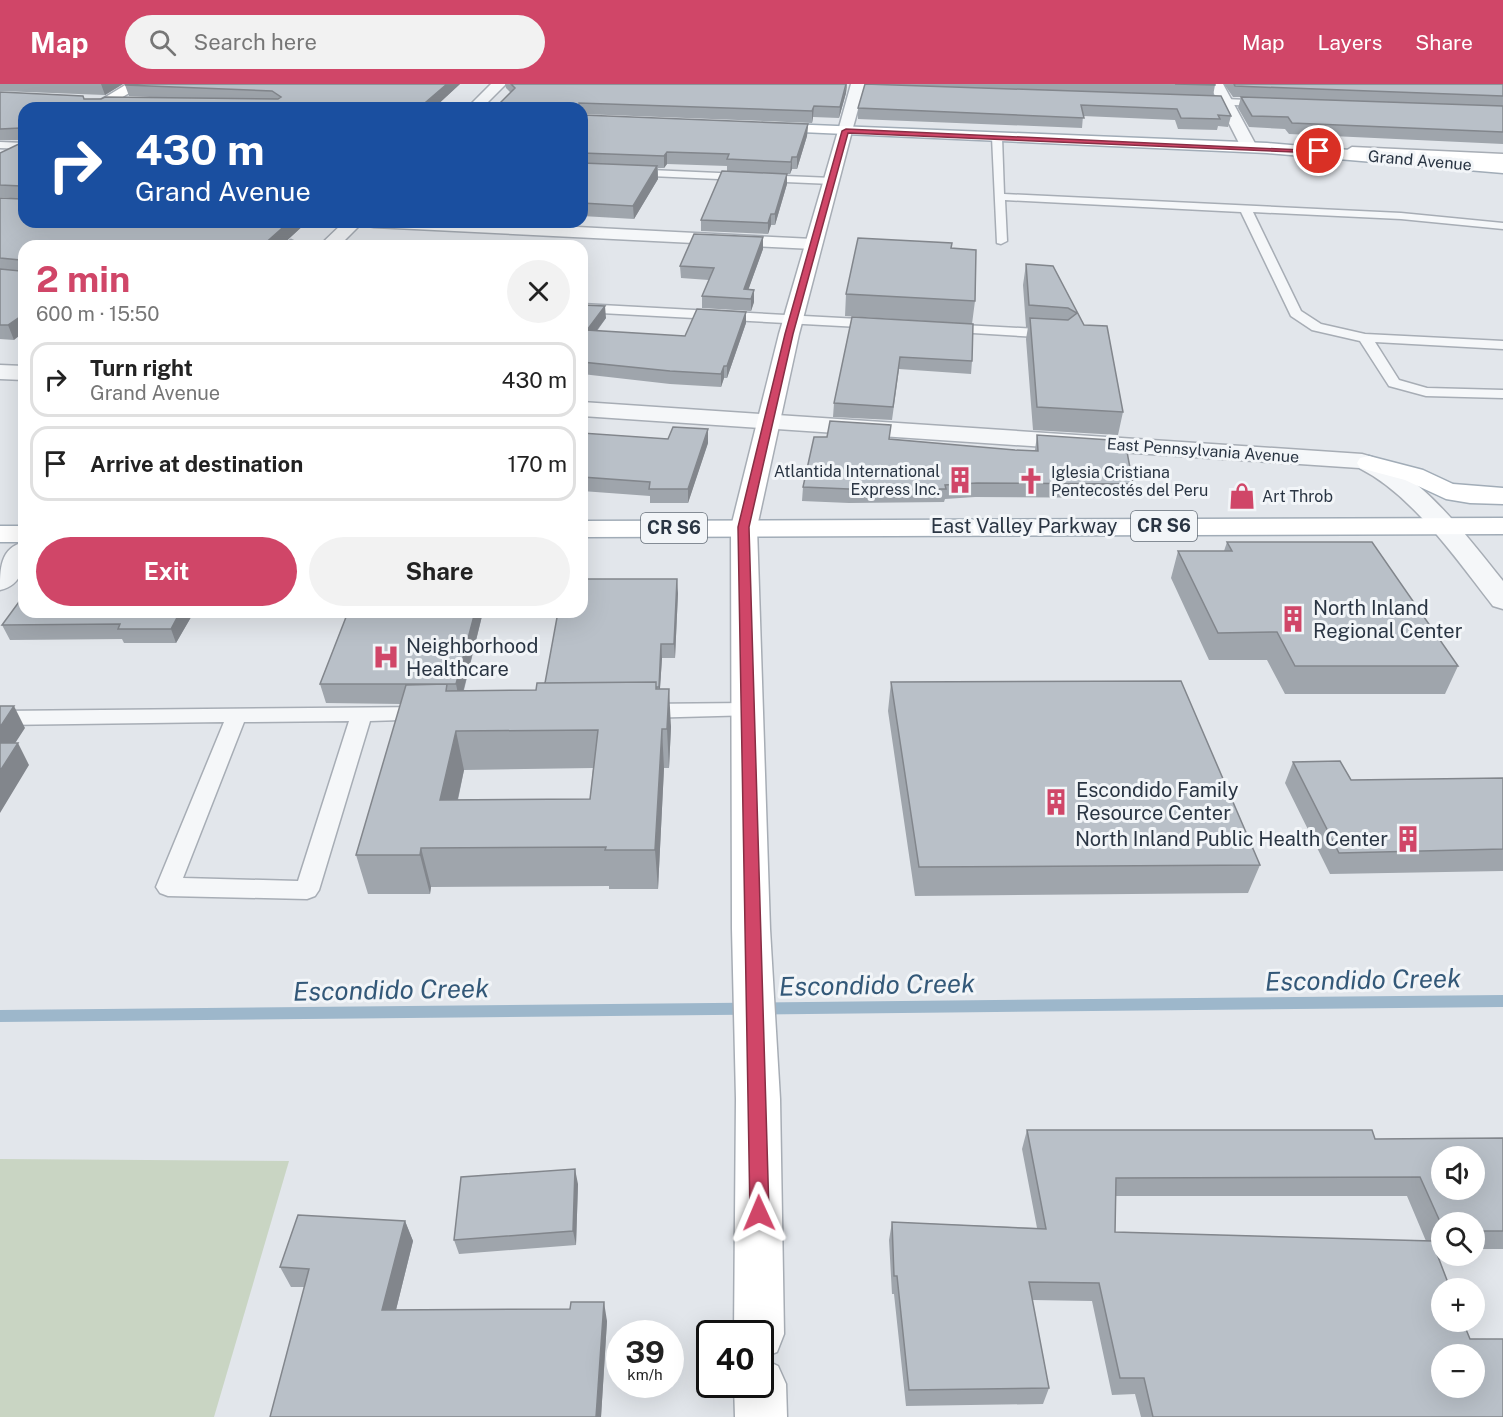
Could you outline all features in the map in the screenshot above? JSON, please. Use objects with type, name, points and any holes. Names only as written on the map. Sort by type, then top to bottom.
[{"type":"main road","points":[[98,102],[137,84]]},
{"type":"main road","name":"Grand Avenue","points":[[752,127],[1249,147],[1503,168]]},
{"type":"main road","points":[[759,1320],[757,1084],[744,527],[793,319],[846,131]]},
{"type":"main road","points":[[1319,151],[1503,159]]},
{"type":"main road","points":[[1369,463],[1414,475],[1446,491],[1470,495],[1503,496]]},
{"type":"main road","name":"East Valley Parkway","points":[[588,529],[1503,526]]},
{"type":"main road","points":[[0,534],[18,534]]},
{"type":"main road","points":[[760,1398],[761,1417]]},
{"type":"street","points":[[480,102],[499,84]]},
{"type":"street","points":[[1216,84],[1249,147]]},
{"type":"street","points":[[846,131],[858,88]]},
{"type":"street","points":[[0,160],[18,150]]},
{"type":"street","points":[[334,240],[348,228]]},
{"type":"street","points":[[494,228],[813,244]]},
{"type":"street","points":[[0,372],[18,373]]},
{"type":"street","name":"East Pennsylvania Avenue","points":[[588,409],[1344,459],[1369,463],[1406,488],[1468,556],[1503,600]]},
{"type":"street","points":[[0,582],[18,558]]},
{"type":"lane","points":[[1198,101],[1279,104]]},
{"type":"lane","points":[[997,137],[1001,241]]},
{"type":"lane","points":[[0,145],[18,146]]},
{"type":"lane","points":[[588,170],[832,182]]},
{"type":"lane","points":[[1001,197],[1401,216],[1503,226]]},
{"type":"lane","points":[[1245,208],[1296,313],[1317,327],[1365,338],[1503,345]]},
{"type":"lane","points":[[588,308],[887,325]]},
{"type":"lane","points":[[932,327],[1064,335]]},
{"type":"lane","points":[[1365,338],[1394,383],[1426,392],[1503,394]]},
{"type":"lane","points":[[626,712],[748,710]]},
{"type":"lane","points":[[0,718],[446,713]]},
{"type":"lane","points":[[237,715],[168,887],[307,890],[362,714]]},
{"type":"green space","points":[[0,1159],[289,1161],[214,1417],[0,1417]]},
{"type":"building","points":[[447,84],[426,102],[18,102],[18,128],[0,129],[0,92],[83,96],[84,99],[105,97],[278,99],[281,97],[272,91],[125,85]]},
{"type":"building","points":[[511,84],[846,84],[840,107],[814,106],[812,111],[588,102],[501,102],[515,88]]},
{"type":"building","points":[[865,84],[1221,96],[1231,116],[1218,115],[1220,119],[1181,118],[1177,109],[1081,105],[1084,118],[858,108]]},
{"type":"building","points":[[1234,84],[1503,84],[1503,96],[1235,86]]},
{"type":"building","points":[[1241,97],[1503,106],[1503,132],[1292,123],[1288,117],[1252,116]]},
{"type":"building","points":[[588,115],[808,124],[797,157],[792,157],[791,162],[727,159],[729,154],[667,152],[664,156],[588,153]]},
{"type":"building","points":[[18,144],[18,186],[0,185],[0,153]]},
{"type":"building","points":[[588,163],[657,166],[633,206],[588,203]]},
{"type":"building","points":[[722,171],[787,174],[775,214],[771,214],[768,223],[701,220]]},
{"type":"building","points":[[0,198],[18,199],[18,228],[282,228],[269,240],[18,240],[18,260],[0,258]]},
{"type":"building","points":[[694,234],[763,237],[744,289],[754,290],[751,299],[702,296],[714,268],[680,266]]},
{"type":"building","points":[[858,238],[952,243],[951,248],[976,250],[975,301],[846,294]]},
{"type":"building","points":[[1026,264],[1053,266],[1084,325],[1107,326],[1123,412],[1037,407],[1030,318],[1068,320],[1077,313],[1068,308],[1029,305]]},
{"type":"building","points":[[0,269],[18,271],[18,318],[8,325],[0,325]]},
{"type":"building","points":[[588,305],[605,306],[588,329]]},
{"type":"building","points":[[697,309],[746,312],[727,366],[724,366],[721,374],[588,363],[588,330],[685,336]]},
{"type":"building","points":[[852,317],[973,324],[972,361],[900,357],[893,407],[834,403]]},
{"type":"building","points":[[830,421],[891,425],[889,439],[1015,450],[1038,451],[1037,435],[1125,441],[1133,484],[977,483],[945,485],[946,489],[803,487],[814,437],[827,437]]},
{"type":"building","points":[[673,427],[708,429],[688,489],[649,489],[650,482],[588,477],[588,433],[668,439]]},
{"type":"building","name":"North Inland Regional Center","points":[[1227,542],[1372,542],[1458,666],[1295,666],[1277,632],[1218,633],[1178,551],[1232,551]]},
{"type":"building","points":[[588,579],[677,579],[674,644],[661,644],[659,687],[656,687],[656,682],[545,683],[557,618],[588,618]]},
{"type":"building","points":[[18,603],[18,618],[177,618],[171,629],[118,629],[120,624],[2,625]]},
{"type":"building","name":"Neighborhood Healthcare","points":[[346,618],[473,618],[456,684],[320,684]]},
{"type":"building","name":"Escondido Family Resource Center","points":[[1181,681],[1260,865],[919,867],[891,682]]},
{"type":"building","points":[[656,682],[656,689],[669,689],[667,729],[662,729],[655,850],[605,850],[606,847],[421,848],[420,855],[356,855],[406,685],[447,684],[446,691],[536,690],[537,683]],"holes":[[[598,730],[590,799],[440,800],[456,731]]]},
{"type":"building","points":[[0,706],[14,706],[0,727]]},
{"type":"building","points":[[0,743],[18,743],[0,771]]},
{"type":"building","name":"North Inland Public Health Center","points":[[1340,761],[1351,780],[1503,778],[1503,849],[1339,853],[1293,762]]},
{"type":"building","points":[[1027,1130],[1372,1130],[1375,1139],[1503,1138],[1503,1231],[1485,1231],[1485,1212],[1436,1212],[1420,1177],[1116,1178],[1115,1232],[1431,1241],[1431,1266],[1442,1266],[1446,1278],[1431,1278],[1431,1332],[1467,1332],[1470,1339],[1503,1339],[1503,1417],[1153,1417],[1144,1378],[1120,1378],[1099,1283],[1029,1282],[1049,1388],[909,1390],[897,1276],[894,1276],[892,1222],[1046,1229]]},
{"type":"building","points":[[575,1169],[573,1231],[454,1240],[461,1177]]},
{"type":"building","points":[[298,1215],[405,1221],[382,1310],[570,1309],[571,1302],[604,1302],[596,1417],[270,1417],[309,1269],[280,1267]]},
{"type":"waterway","name":"Escondido Creek","points":[[0,1016],[1503,1001]]},
{"type":"place","name":"Atlantida International Express Inc.","points":[[960,480]]},
{"type":"place","name":"Iglesia Cristiana Pentecostés del Peru","points":[[1031,481]]},
{"type":"place","name":"Art Throb","points":[[1242,496]]},
{"type":"place","name":"North Inland Regional Center","points":[[1293,619]]},
{"type":"place","name":"Neighborhood Healthcare","points":[[386,657]]},
{"type":"place","name":"Escondido Family Resource Center","points":[[1056,802]]},
{"type":"place","name":"North Inland Public Health Center","points":[[1408,839]]},
{"type":"route","points":[[759,1213],[744,527],[789,334],[846,131],[1319,151]]}]
